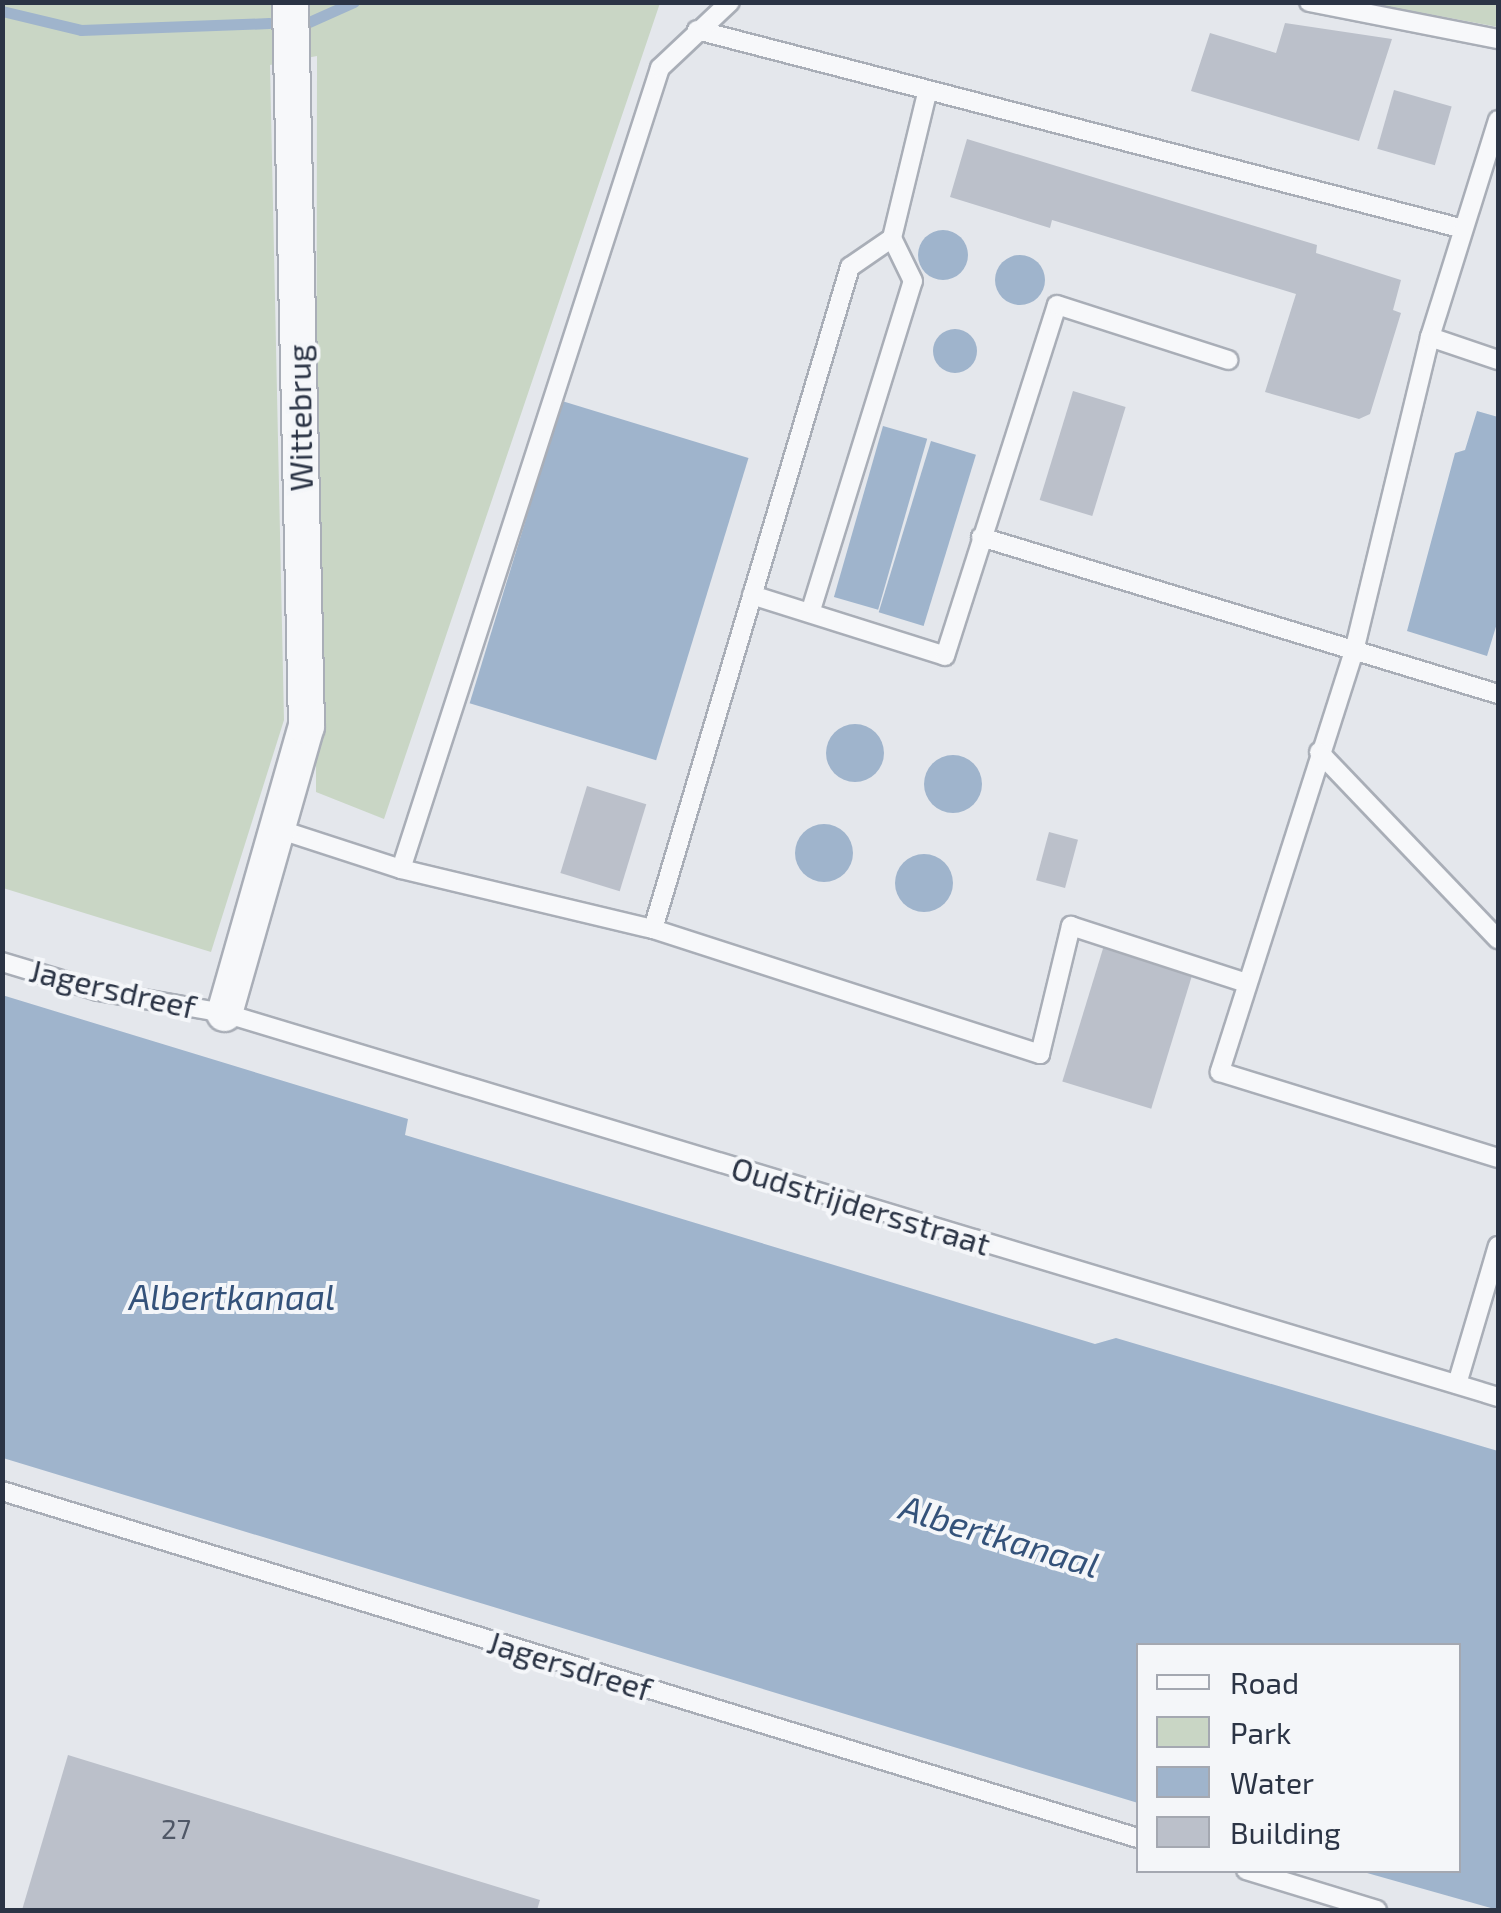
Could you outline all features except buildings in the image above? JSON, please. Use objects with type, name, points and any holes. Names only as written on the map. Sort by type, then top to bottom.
[{"type":"street","name":"Wittebrug","points":[[224,1013],[282,830],[306,726],[290,2]]},
{"type":"lane","points":[[401,868],[660,68],[730,2]]},
{"type":"lane","points":[[1309,2],[1498,39]]},
{"type":"lane","points":[[697,30],[1460,228]]},
{"type":"lane","points":[[811,610],[913,281],[892,238],[926,92]]},
{"type":"lane","points":[[1498,120],[1460,228],[1430,337],[1354,651],[1220,1072],[1498,1158]]},
{"type":"lane","points":[[653,929],[850,267],[892,238]]},
{"type":"lane","points":[[752,595],[811,610],[945,656],[1056,305],[1228,360]]},
{"type":"lane","points":[[1430,337],[1498,360]]},
{"type":"lane","points":[[981,537],[1498,694]]},
{"type":"lane","points":[[1319,752],[1498,939]]},
{"type":"lane","points":[[282,830],[401,868],[653,929],[1040,1054],[1071,926],[1246,983]]},
{"type":"lane","name":"Jagersdreef","points":[[2,962],[98,991],[224,1013]]},
{"type":"lane","name":"Oudstrijdersstraat","points":[[224,1013],[1498,1396]]},
{"type":"lane","points":[[1457,1384],[1498,1246]]},
{"type":"lane","name":"Jagersdreef","points":[[2,1492],[1136,1837]]},
{"type":"lane","points":[[1256,1873],[1378,1910]]},
{"type":"green space","points":[[2,3],[660,3],[384,819],[316,792],[317,56],[270,65],[284,720],[211,952],[3,888]]},
{"type":"green space","points":[[1369,3],[1498,3],[1498,27]]},
{"type":"water","points":[[943,230],[961,237],[968,255],[961,273],[943,280],[925,273],[918,255],[925,237]]},
{"type":"water","points":[[1020,255],[1038,262],[1045,280],[1038,298],[1020,305],[1002,298],[995,280],[1002,262]]},
{"type":"water","points":[[955,329],[971,335],[977,351],[971,367],[955,373],[939,367],[933,351],[939,335]]},
{"type":"water","points":[[562,401],[748,458],[656,760],[470,703]]},
{"type":"water","points":[[1477,411],[1498,417],[1498,620],[1487,656],[1407,631],[1455,453],[1465,450]]},
{"type":"water","points":[[883,426],[927,439],[878,610],[834,597]]},
{"type":"water","points":[[931,441],[976,455],[924,626],[879,612]]},
{"type":"water","points":[[855,724],[876,732],[884,753],[876,774],[855,782],[834,774],[826,753],[834,732]]},
{"type":"water","points":[[953,755],[974,763],[982,784],[974,805],[953,813],[932,805],[924,784],[932,763]]},
{"type":"water","points":[[824,824],[845,832],[853,853],[845,874],[824,882],[803,874],[795,853],[803,832]]},
{"type":"water","points":[[924,854],[945,862],[953,883],[945,904],[924,912],[903,904],[895,883],[903,862]]},
{"type":"water","name":"Albertkanaal","points":[[2,995],[408,1119],[405,1135],[1095,1344],[1116,1338],[1498,1451],[1498,1910],[1367,1873],[1461,1873],[1461,1643],[1136,1643],[1136,1802],[3,1458]]},
{"type":"waterway","points":[[309,22],[354,2]]},
{"type":"waterway","points":[[2,11],[81,30],[269,23]]}]
